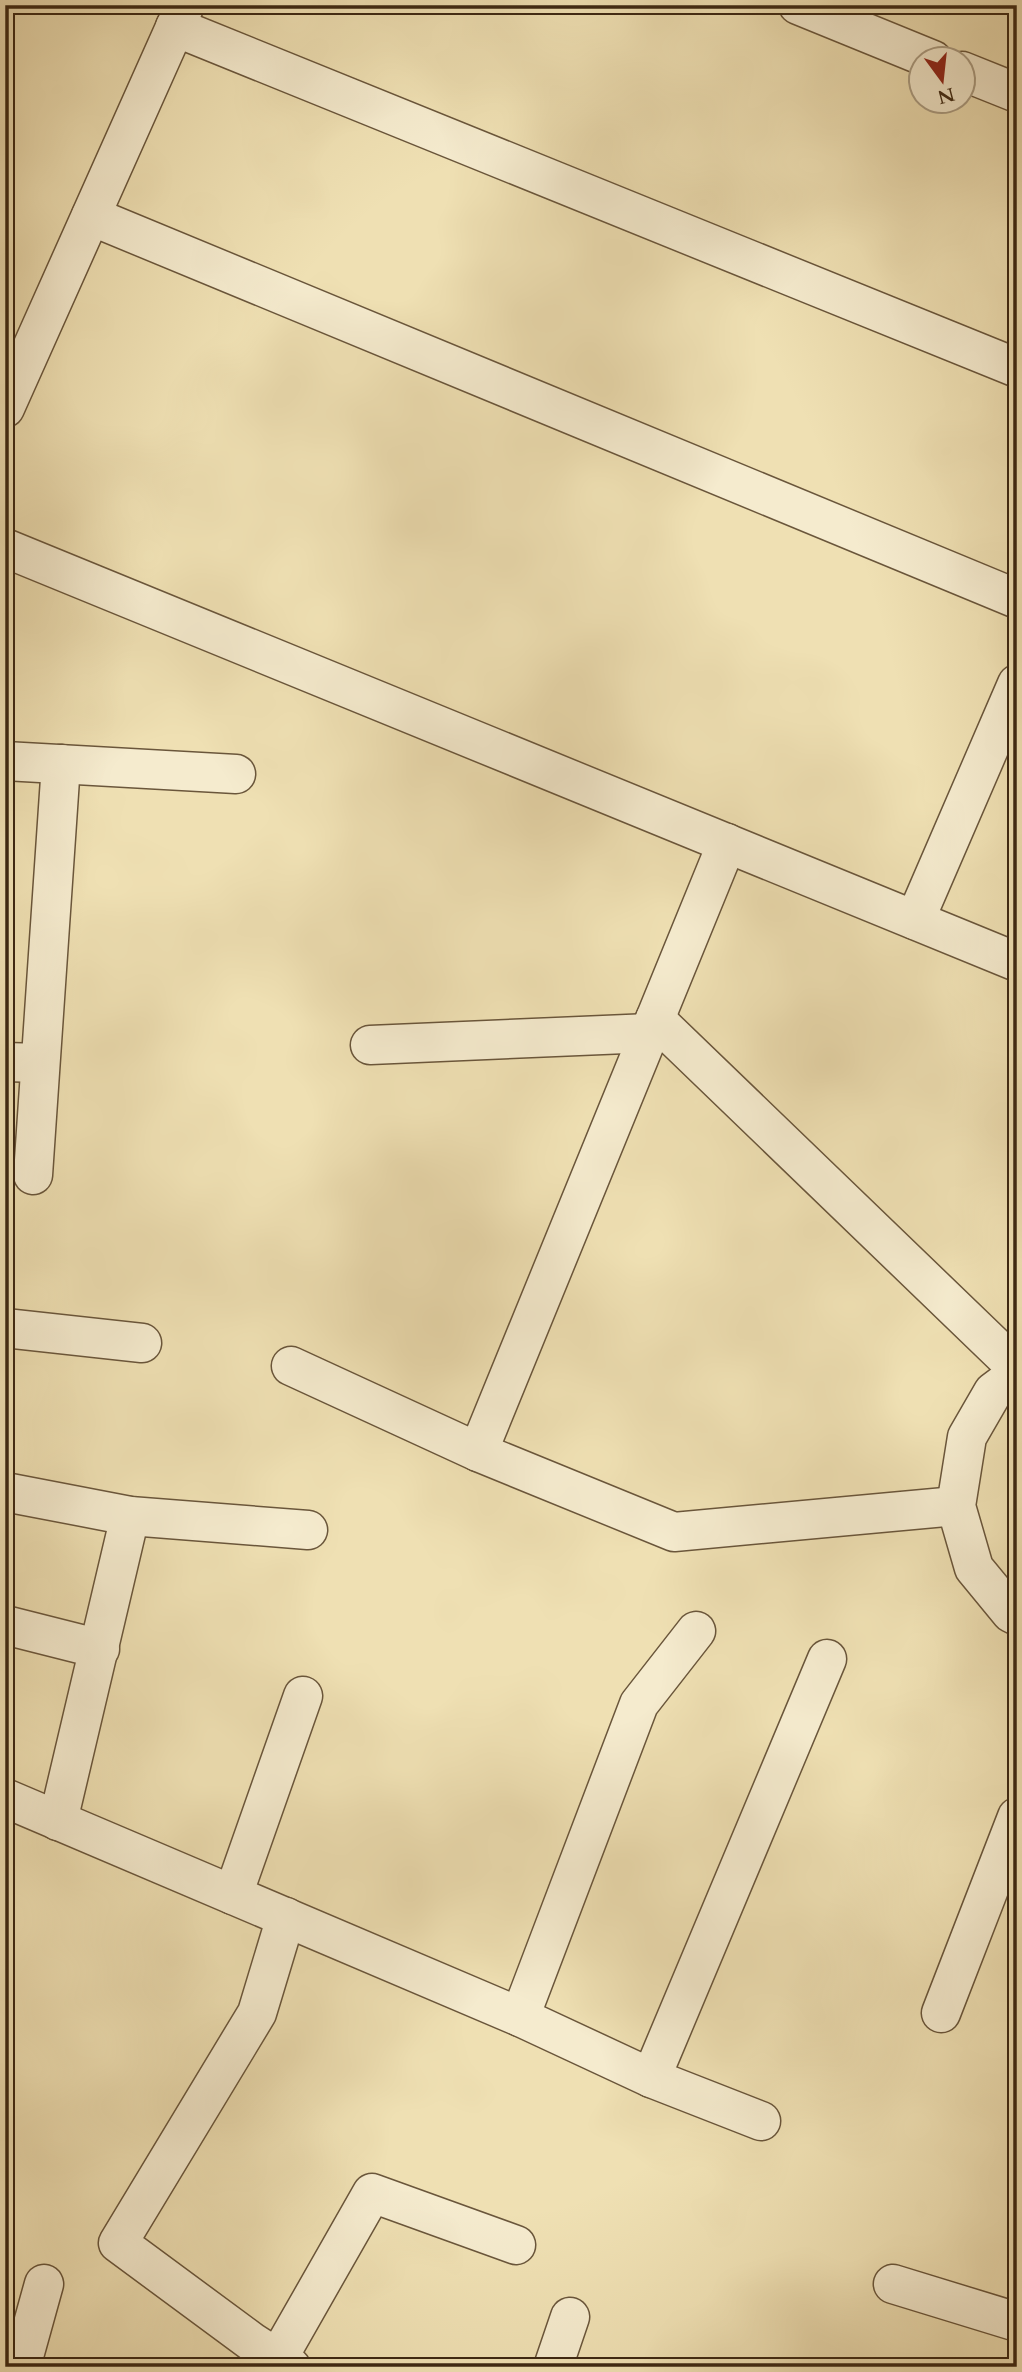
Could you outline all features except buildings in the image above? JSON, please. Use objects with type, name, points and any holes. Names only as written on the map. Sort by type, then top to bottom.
[{"type":"street","points":[[798,5],[906,49]]},
{"type":"street","points":[[5,408],[180,16],[1017,368]]},
{"type":"street","points":[[976,77],[1017,93]]},
{"type":"street","points":[[91,216],[1017,599]]},
{"type":"street","points":[[5,548],[1017,962]]},
{"type":"street","points":[[915,920],[1017,684]]},
{"type":"street","points":[[5,761],[236,774]]},
{"type":"street","points":[[33,1175],[23,1063],[61,764]]},
{"type":"street","points":[[478,1452],[727,843]]},
{"type":"street","points":[[370,1045],[653,1026],[1017,1368]]},
{"type":"street","points":[[5,1328],[142,1343]]},
{"type":"street","points":[[291,1366],[478,1452],[674,1532],[956,1506]]},
{"type":"street","points":[[1017,1374],[993,1392],[967,1437],[956,1506],[974,1568],[1017,1616]]},
{"type":"street","points":[[5,1492],[130,1516],[308,1530]]},
{"type":"street","points":[[58,1821],[130,1516]]},
{"type":"street","points":[[5,1625],[100,1649]]},
{"type":"street","points":[[520,2017],[639,1704],[696,1631]]},
{"type":"street","points":[[651,2078],[827,1659]]},
{"type":"street","points":[[233,1895],[303,1696]]},
{"type":"street","points":[[5,1798],[520,2017],[651,2078],[761,2121]]},
{"type":"street","points":[[941,2013],[1017,1817]]},
{"type":"street","points":[[286,1917],[257,2013],[118,2243],[265,2359],[372,2193],[516,2245]]},
{"type":"street","points":[[21,2367],[44,2284]]},
{"type":"street","points":[[893,2284],[1017,2322]]},
{"type":"street","points":[[553,2367],[570,2317]]}]
